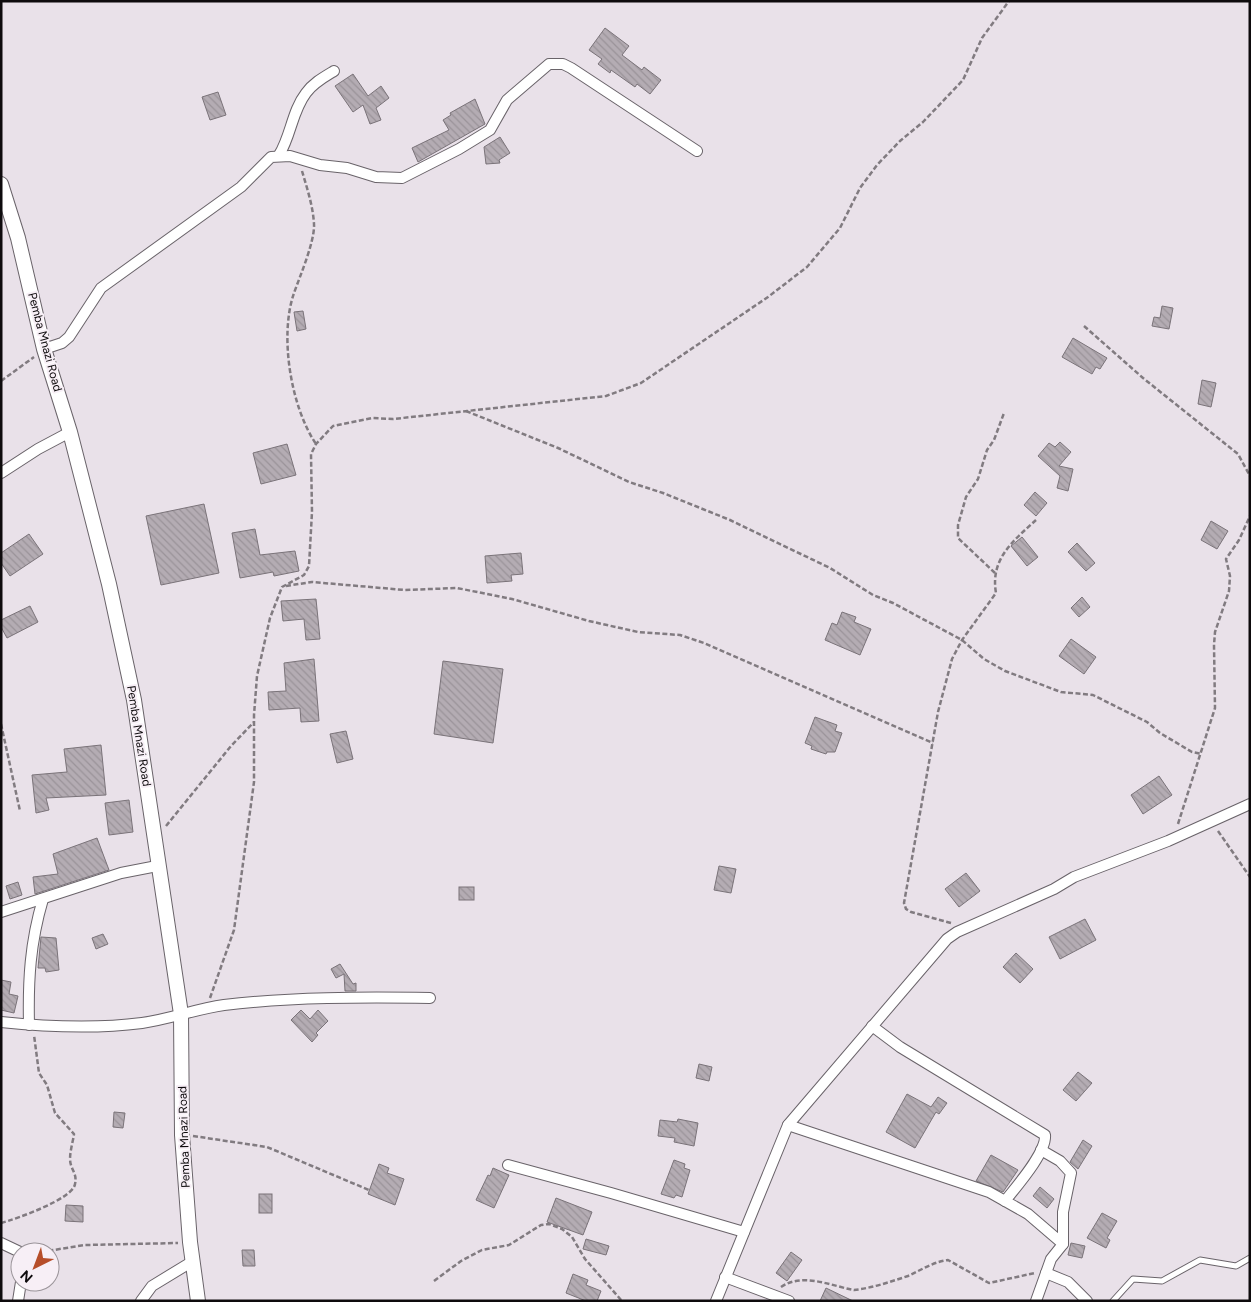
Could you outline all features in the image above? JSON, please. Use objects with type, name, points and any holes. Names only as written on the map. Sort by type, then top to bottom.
[{"type":"main road","name":"Pemba Mnazi Road","points":[[1,184],[18,238],[44,349],[70,432],[110,584],[134,700],[181,1014],[182,1135],[190,1242],[198,1301]]},
{"type":"street","points":[[44,349],[69,337],[94,295],[107,283],[240,187],[271,157],[279,155],[298,158],[347,168],[376,177],[394,179],[409,175],[490,130],[502,106],[517,89],[544,66],[555,63],[571,68],[697,150]]},
{"type":"street","points":[[279,155],[290,132],[298,105],[306,92],[315,83],[334,71]]},
{"type":"street","points":[[1,473],[38,449],[70,432]]},
{"type":"street","points":[[716,1301],[788,1125],[948,940],[970,926],[1054,889],[1074,877],[1169,840],[1250,804]]},
{"type":"street","points":[[1,912],[121,873],[158,866]]},
{"type":"street","points":[[32,1025],[28,986],[32,942],[43,899]]},
{"type":"street","points":[[1,1022],[32,1025],[101,1026],[143,1023],[207,1009],[270,1002],[430,998]]},
{"type":"street","points":[[872,1026],[900,1048],[1045,1135],[1046,1140],[1041,1150],[1006,1201]]},
{"type":"street","points":[[788,1125],[964,1182],[1006,1201],[1028,1214],[1063,1244]]},
{"type":"street","points":[[1036,1301],[1052,1259],[1063,1244],[1063,1212],[1071,1173],[1060,1160],[1041,1150]]},
{"type":"street","points":[[508,1165],[744,1232]]},
{"type":"street","points":[[142,1301],[152,1286],[193,1261]]},
{"type":"street","points":[[1047,1271],[1068,1282],[1087,1301]]},
{"type":"street","points":[[725,1277],[789,1301]]},
{"type":"lane","points":[[1112,1301],[1133,1280],[1162,1281],[1200,1260],[1236,1266],[1250,1258]]},
{"type":"path","points":[[207,1009],[214,980],[234,930],[254,782],[254,722],[258,667],[270,618],[282,587],[304,575],[309,566],[312,512],[311,454],[316,444],[328,429],[344,423],[372,418],[393,418],[606,396],[641,383],[768,298],[807,267],[840,228],[860,188],[877,165],[900,141],[923,122],[963,80],[982,38],[1009,1]]},
{"type":"path","points":[[298,158],[315,225],[290,306],[286,336],[293,388],[304,427],[316,444]]},
{"type":"path","points":[[1084,326],[1143,378],[1238,454],[1250,476]]},
{"type":"path","points":[[1,381],[44,349]]},
{"type":"path","points":[[464,410],[549,444],[630,482],[663,492],[730,520],[830,568],[873,595],[962,640],[984,659],[1005,671],[1061,692],[1093,695],[1147,722],[1160,734],[1192,752],[1202,754]]},
{"type":"path","points":[[994,572],[958,538],[958,525],[966,497],[978,479],[986,450],[994,440],[1004,413]]},
{"type":"path","points":[[1169,840],[1179,823],[1202,754],[1216,700],[1214,646],[1215,632],[1229,591],[1230,576],[1226,559],[1239,540],[1250,516]]},
{"type":"path","points":[[970,926],[932,919],[911,912],[906,909],[904,903],[933,743],[952,659],[962,640],[988,603],[994,599],[996,593],[994,572],[1011,544],[1036,520]]},
{"type":"path","points":[[282,587],[312,582],[406,590],[456,588],[512,599],[541,609],[628,630],[680,635],[704,643],[933,743]]},
{"type":"path","points":[[155,840],[231,746],[254,722]]},
{"type":"path","points":[[1,724],[20,811]]},
{"type":"path","points":[[1212,821],[1250,877]]},
{"type":"path","points":[[1,1223],[28,1216],[69,1194],[75,1186],[76,1178],[70,1161],[74,1134],[55,1113],[47,1085],[40,1073],[32,1025]]},
{"type":"path","points":[[182,1135],[219,1138],[267,1147],[369,1190]]},
{"type":"path","points":[[434,1281],[461,1261],[482,1250],[509,1245],[541,1226],[549,1224],[562,1229],[572,1237],[585,1259],[622,1301]]},
{"type":"path","points":[[60,1249],[86,1245],[190,1242]]},
{"type":"path","points":[[772,1294],[788,1282],[799,1279],[861,1290],[885,1284],[910,1275],[921,1268],[948,1260],[989,1283],[1047,1271]]},
{"type":"building","points":[[605,28],[629,46],[622,55],[642,70],[644,67],[661,80],[650,94],[637,84],[635,87],[611,70],[610,73],[598,64],[602,59],[589,50]]},
{"type":"building","points":[[353,74],[368,96],[381,86],[389,98],[376,108],[381,120],[370,124],[363,105],[353,112],[335,86]]},
{"type":"building","points":[[218,92],[226,115],[210,120],[202,97]]},
{"type":"building","points":[[475,99],[485,124],[418,162],[412,148],[449,130],[443,120],[451,115],[450,113]]},
{"type":"building","points":[[500,137],[510,153],[499,160],[500,163],[486,164],[484,147]]},
{"type":"building","points":[[1162,306],[1173,308],[1169,329],[1152,326],[1154,317],[1160,318]]},
{"type":"building","points":[[303,311],[306,329],[297,331],[294,312]]},
{"type":"building","points":[[1073,338],[1107,358],[1100,369],[1096,367],[1092,374],[1062,357]]},
{"type":"building","points":[[1202,380],[1216,383],[1211,407],[1198,404]]},
{"type":"building","points":[[1060,442],[1071,452],[1059,466],[1073,469],[1068,491],[1057,488],[1060,476],[1038,456],[1049,443],[1055,447]]},
{"type":"building","points":[[287,444],[296,475],[261,484],[253,453]]},
{"type":"building","points":[[1035,492],[1047,503],[1036,516],[1024,505]]},
{"type":"building","points":[[204,504],[219,573],[161,585],[146,516]]},
{"type":"building","points":[[1211,521],[1228,531],[1217,549],[1201,540]]},
{"type":"building","points":[[255,529],[260,555],[295,551],[299,571],[274,576],[273,572],[240,578],[232,533]]},
{"type":"building","points":[[29,534],[43,554],[10,576],[1,563],[1,553]]},
{"type":"building","points":[[1022,537],[1038,557],[1027,566],[1011,546]]},
{"type":"building","points":[[1077,543],[1095,563],[1086,571],[1068,552]]},
{"type":"building","points":[[521,553],[523,574],[511,575],[512,581],[487,583],[485,556]]},
{"type":"building","points":[[1082,597],[1090,607],[1079,617],[1071,608]]},
{"type":"building","points":[[316,599],[320,639],[306,640],[304,619],[283,621],[281,601]]},
{"type":"building","points":[[30,606],[38,622],[7,638],[1,627],[1,620]]},
{"type":"building","points":[[842,612],[856,617],[854,622],[871,629],[860,655],[825,640],[832,623],[837,625]]},
{"type":"building","points":[[1071,639],[1096,657],[1084,674],[1059,656]]},
{"type":"building","points":[[314,659],[319,721],[301,722],[300,708],[269,710],[268,692],[286,691],[284,663]]},
{"type":"building","points":[[443,661],[503,669],[493,743],[434,734]]},
{"type":"building","points":[[815,717],[837,725],[835,731],[842,733],[835,752],[827,752],[826,754],[811,749],[812,746],[805,743]]},
{"type":"building","points":[[346,731],[353,759],[337,763],[330,734]]},
{"type":"building","points":[[101,745],[106,795],[46,798],[49,810],[36,813],[32,775],[67,772],[64,749]]},
{"type":"building","points":[[1159,776],[1172,795],[1143,814],[1131,795]]},
{"type":"building","points":[[129,800],[133,832],[109,835],[105,803]]},
{"type":"building","points":[[97,838],[109,870],[35,894],[33,877],[58,874],[53,854]]},
{"type":"building","points":[[719,866],[736,869],[731,893],[714,890]]},
{"type":"building","points":[[966,873],[980,891],[959,907],[945,889]]},
{"type":"building","points":[[18,882],[22,895],[10,899],[6,886]]},
{"type":"building","points":[[459,887],[474,887],[474,900],[459,900]]},
{"type":"building","points":[[1085,919],[1096,940],[1060,959],[1049,937]]},
{"type":"building","points":[[103,934],[108,944],[96,949],[92,938]]},
{"type":"building","points":[[41,937],[56,938],[59,970],[46,972],[45,968],[38,968]]},
{"type":"building","points":[[1016,953],[1033,969],[1020,983],[1003,967]]},
{"type":"building","points":[[340,964],[353,984],[356,983],[356,991],[345,991],[344,974],[336,978],[331,969]]},
{"type":"building","points":[[1,980],[11,982],[9,994],[18,996],[14,1013],[1,1010]]},
{"type":"building","points":[[301,1010],[310,1019],[318,1010],[328,1021],[316,1033],[318,1035],[312,1042],[291,1020]]},
{"type":"building","points":[[699,1064],[712,1067],[709,1081],[696,1078]]},
{"type":"building","points":[[1078,1072],[1092,1083],[1076,1101],[1063,1090]]},
{"type":"building","points":[[907,1094],[931,1107],[938,1097],[947,1103],[939,1114],[936,1112],[915,1148],[886,1132]]},
{"type":"building","points":[[114,1112],[125,1113],[123,1128],[113,1127]]},
{"type":"building","points":[[678,1119],[698,1123],[694,1146],[674,1142],[675,1138],[658,1136],[660,1120],[677,1122]]},
{"type":"building","points":[[1083,1140],[1092,1146],[1078,1169],[1070,1162]]},
{"type":"building","points":[[991,1155],[1018,1170],[1003,1192],[976,1181]]},
{"type":"building","points":[[674,1160],[685,1164],[684,1168],[690,1170],[682,1197],[676,1195],[674,1198],[661,1194]]},
{"type":"building","points":[[379,1164],[389,1168],[387,1173],[404,1179],[395,1205],[368,1194]]},
{"type":"building","points":[[493,1168],[509,1175],[494,1208],[476,1200]]},
{"type":"building","points":[[1040,1187],[1054,1199],[1047,1208],[1033,1196]]},
{"type":"building","points":[[259,1194],[272,1194],[272,1213],[259,1213]]},
{"type":"building","points":[[556,1198],[592,1212],[583,1235],[547,1222]]},
{"type":"building","points":[[66,1205],[83,1206],[83,1222],[65,1221]]},
{"type":"building","points":[[1102,1213],[1117,1221],[1107,1238],[1110,1240],[1106,1248],[1087,1238]]},
{"type":"building","points":[[586,1239],[609,1246],[606,1255],[583,1249]]},
{"type":"building","points":[[1071,1243],[1085,1246],[1082,1258],[1068,1255]]},
{"type":"building","points":[[242,1250],[254,1250],[255,1266],[243,1266]]},
{"type":"building","points":[[791,1252],[802,1260],[787,1281],[776,1273]]},
{"type":"building","points":[[573,1274],[588,1280],[586,1285],[601,1291],[597,1301],[586,1301],[566,1293]]},
{"type":"building","points":[[826,1288],[853,1301],[820,1301]]}]
